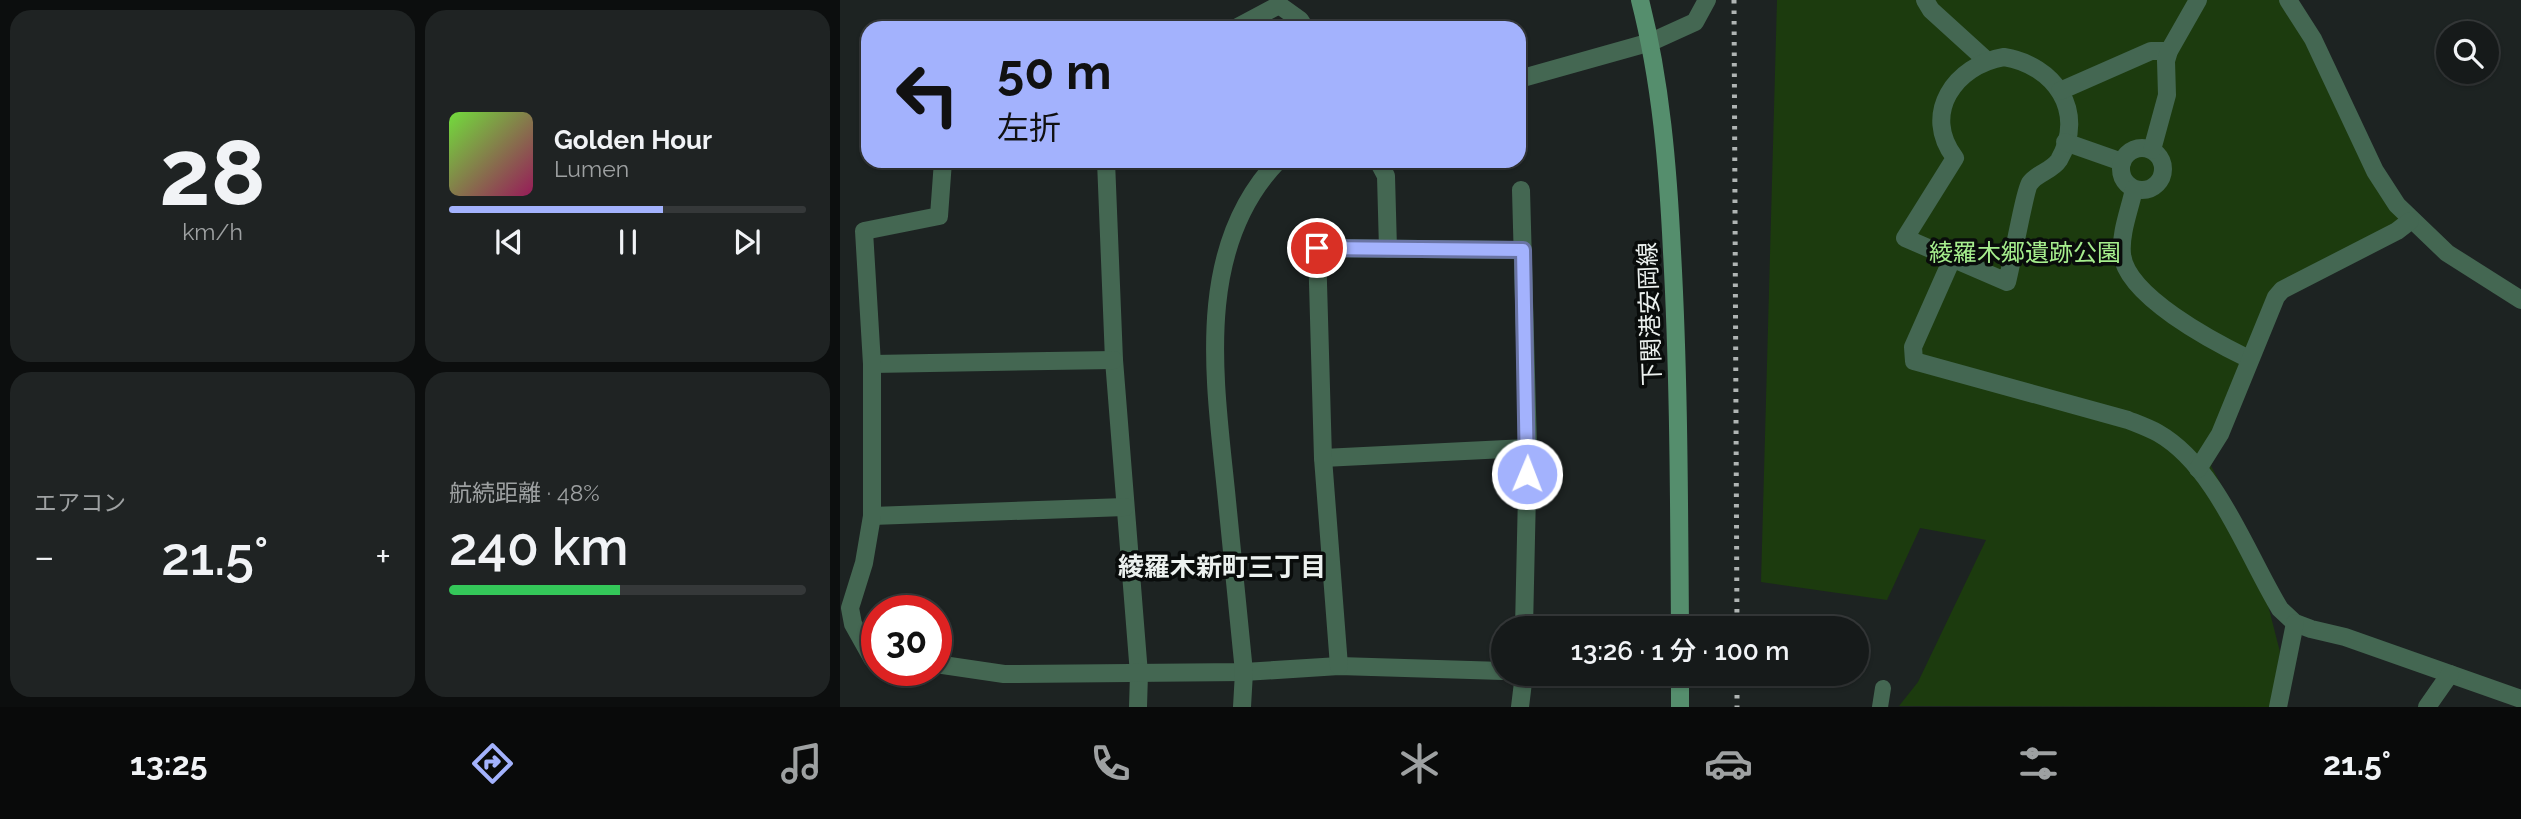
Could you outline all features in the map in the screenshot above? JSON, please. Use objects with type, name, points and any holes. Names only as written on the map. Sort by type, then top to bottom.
[{"type":"main road","name":"下関港安岡線","points":[[1640,0],[1651,42],[1669,184],[1678,347],[1680,616]]},
{"type":"main road","points":[[1680,686],[1680,707]]},
{"type":"street","points":[[1526,77],[1651,42],[1695,22],[1707,0]]},
{"type":"street","points":[[1925,0],[1931,10],[1986,60]]},
{"type":"street","points":[[2152,150],[2167,94],[2166,61],[2169,51],[2198,0]]},
{"type":"street","points":[[2288,0],[2313,39],[2375,171],[2410,221],[2447,254],[2521,300]]},
{"type":"street","points":[[1249,21],[1279,5],[1301,21]]},
{"type":"street","points":[[2060,90],[2151,51],[2169,51]]},
{"type":"street","points":[[2004,57],[2023,60],[2037,66],[2060,90],[2069,118],[2065,142],[2059,160],[2030,183],[2007,282],[1905,238],[1955,158],[1942,137],[1941,122],[1949,91],[1959,78],[1986,60],[2004,57]]},
{"type":"street","points":[[2065,142],[2122,162]]},
{"type":"street","points":[[2134,149],[2152,150],[2160,156],[2164,174],[2153,188],[2134,189],[2123,178],[2122,162],[2134,149]]},
{"type":"street","points":[[861,639],[853,624],[850,608],[863,563],[872,516],[872,364],[864,231],[939,216],[942,168]]},
{"type":"street","points":[[1106,168],[1114,360],[1139,674],[1138,707]]},
{"type":"street","points":[[1242,707],[1244,672],[1215,383],[1214,320],[1222,275],[1235,229],[1264,176],[1271,168]]},
{"type":"street","points":[[1382,168],[1387,176],[1388,249]]},
{"type":"street","points":[[2134,189],[2123,239],[2122,256],[2127,268],[2170,314],[2249,359]]},
{"type":"street","points":[[1521,190],[1528,448],[1524,616]]},
{"type":"street","points":[[2198,469],[2220,434],[2276,297],[2282,290],[2410,221]]},
{"type":"street","points":[[1339,666],[1323,458],[1317,248],[1523,250]]},
{"type":"street","points":[[1952,259],[1913,346],[1914,361],[2128,420],[2158,433],[2198,469],[2214,490],[2280,608],[2295,623],[2521,699]]},
{"type":"street","points":[[872,364],[1114,360]]},
{"type":"street","points":[[1323,458],[1528,448]]},
{"type":"street","points":[[872,516],[1125,507]]},
{"type":"street","points":[[2278,707],[2295,623]]},
{"type":"street","points":[[952,666],[1004,674],[1244,672],[1339,666],[1491,671]]},
{"type":"street","points":[[2427,707],[2450,674]]},
{"type":"street","points":[[1520,707],[1523,686]]},
{"type":"lane","points":[[1880,707],[1883,688]]},
{"type":"green space","name":"綾羅木郷遺跡公園","points":[[1777,0],[2279,0],[2303,37],[2409,230],[2279,301],[2211,466],[2281,595],[2268,605],[2280,652],[2270,707],[1899,706],[1918,682],[1986,540],[1920,528],[1887,600],[1761,582]]},
{"type":"railway","points":[[1734,0],[1737,616]]},
{"type":"railway","points":[[1737,686],[1737,707]]},
{"type":"district","name":"綾羅木新町三丁目","points":[[1222,567]]},
{"type":"route","points":[[1317,248],[1523,250],[1527,474]]}]
